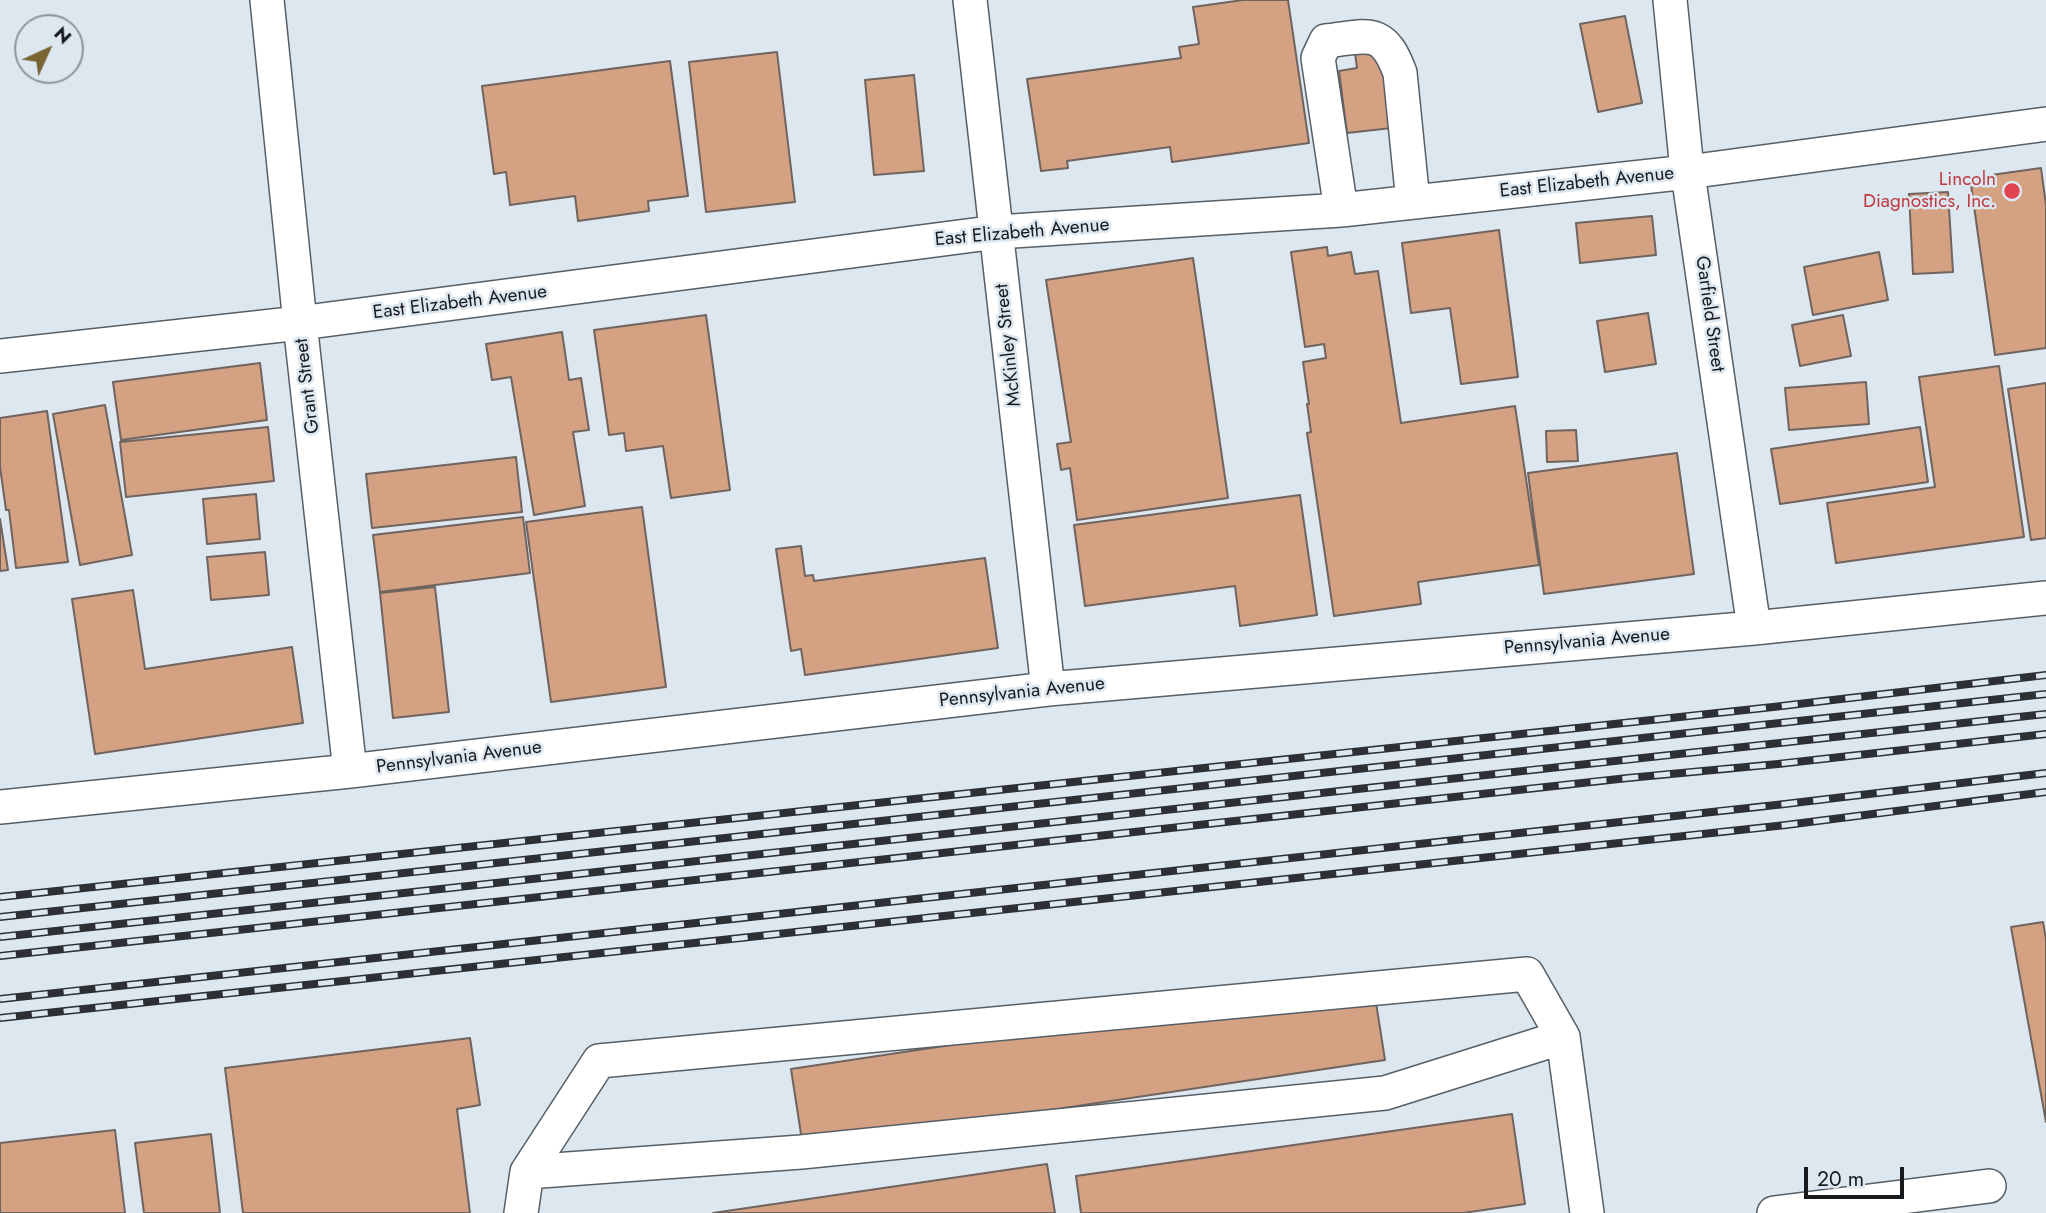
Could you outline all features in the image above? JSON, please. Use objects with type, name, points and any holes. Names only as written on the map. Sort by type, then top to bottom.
[{"type":"street","name":"Grant Street","points":[[267,0],[350,771]]},
{"type":"street","name":"McKinley Street","points":[[970,0],[1048,689]]},
{"type":"street","name":"Garfield Street","points":[[1670,0],[1688,172],[1754,628]]},
{"type":"street","points":[[1340,210],[1318,58],[1326,41],[1368,36],[1384,42],[1393,54],[1400,73],[1413,202]]},
{"type":"street","name":"East Elizabeth Avenue","points":[[0,356],[300,324],[997,232],[1340,210],[1688,172],[2046,124]]},
{"type":"street","name":"Pennsylvania Avenue","points":[[0,807],[350,771],[1048,689],[1754,628],[2046,598]]},
{"type":"street","points":[[522,1213],[527,1172],[599,1061],[1527,974],[1563,1037],[1587,1213]]},
{"type":"street","points":[[527,1172],[801,1152],[1385,1093],[1563,1037]]},
{"type":"street","points":[[1774,1213],[1989,1186]]},
{"type":"building","points":[[1243,0],[1288,0],[1309,143],[1172,162],[1170,147],[1067,161],[1068,168],[1041,171],[1027,79],[1181,58],[1179,47],[1199,44],[1193,7]]},
{"type":"building","points":[[1625,16],[1642,103],[1598,112],[1580,24]]},
{"type":"building","points":[[1382,50],[1392,128],[1347,133],[1339,71],[1357,68],[1355,53]]},
{"type":"building","points":[[777,52],[795,202],[706,212],[689,62]]},
{"type":"building","points":[[670,61],[688,196],[648,201],[649,211],[578,221],[575,196],[510,205],[506,172],[494,174],[482,86]]},
{"type":"building","points":[[914,75],[924,171],[874,175],[865,80]]},
{"type":"building","points":[[2041,168],[2046,205],[2046,348],[1995,355],[1970,178]]},
{"type":"building","points":[[1948,192],[1953,272],[1913,274],[1909,194]]},
{"type":"building","points":[[1652,216],[1656,255],[1580,263],[1576,223]]},
{"type":"building","points":[[1499,230],[1518,377],[1461,384],[1450,308],[1411,313],[1402,243]]},
{"type":"building","points":[[1327,247],[1328,256],[1351,252],[1355,274],[1378,271],[1401,423],[1515,406],[1539,565],[1418,582],[1421,604],[1334,616],[1307,433],[1311,432],[1303,362],[1326,358],[1324,344],[1305,347],[1291,252]]},
{"type":"building","points":[[1879,252],[1888,300],[1813,315],[1804,267]]},
{"type":"building","points":[[1193,258],[1228,498],[1077,520],[1070,468],[1061,470],[1057,444],[1071,442],[1046,280]]},
{"type":"building","points":[[1648,313],[1656,364],[1605,372],[1597,321]]},
{"type":"building","points":[[706,315],[730,490],[671,498],[663,446],[626,451],[624,433],[609,435],[594,330]]},
{"type":"building","points":[[1843,315],[1851,356],[1800,366],[1792,325]]},
{"type":"building","points":[[562,332],[569,380],[581,378],[589,430],[573,432],[585,506],[534,515],[511,377],[492,380],[486,344]]},
{"type":"building","points":[[260,363],[267,420],[121,440],[113,382]]},
{"type":"building","points":[[1999,366],[2024,537],[1836,563],[1827,503],[1935,487],[1919,377]]},
{"type":"building","points":[[1866,382],[1869,424],[1789,430],[1785,388]]},
{"type":"building","points":[[2046,383],[2046,538],[2031,540],[2008,389]]},
{"type":"building","points":[[105,405],[132,555],[80,565],[53,414]]},
{"type":"building","points":[[47,411],[68,562],[16,568],[9,510],[6,510],[0,467],[0,418]]},
{"type":"building","points":[[268,427],[274,481],[126,497],[120,442]]},
{"type":"building","points":[[1920,427],[1928,482],[1780,504],[1771,449]]},
{"type":"building","points":[[1576,430],[1578,461],[1547,462],[1546,431]]},
{"type":"building","points":[[1677,453],[1694,574],[1544,594],[1528,473]]},
{"type":"building","points":[[516,457],[522,512],[372,528],[366,474]]},
{"type":"building","points":[[256,494],[260,539],[207,544],[203,499]]},
{"type":"building","points":[[1300,495],[1317,615],[1240,626],[1235,586],[1085,606],[1074,525]]},
{"type":"building","points":[[642,507],[666,687],[551,702],[526,522]]},
{"type":"building","points":[[523,517],[530,573],[380,592],[373,535]]},
{"type":"building","points":[[0,519],[8,570],[0,571]]},
{"type":"building","points":[[801,546],[805,576],[813,575],[814,581],[985,558],[998,648],[805,675],[801,649],[791,651],[776,549]]},
{"type":"building","points":[[265,552],[269,595],[211,600],[207,557]]},
{"type":"building","points":[[435,587],[449,712],[393,718],[380,593]]},
{"type":"building","points":[[133,590],[145,669],[292,647],[303,723],[95,754],[72,599]]},
{"type":"building","points":[[2043,922],[2046,939],[2046,1122],[2011,927]]},
{"type":"building","points":[[1374,990],[1385,1060],[803,1147],[791,1069],[1170,1012]]},
{"type":"building","points":[[470,1038],[480,1105],[457,1109],[470,1213],[243,1213],[225,1068]]},
{"type":"building","points":[[1512,1114],[1525,1204],[1463,1213],[1081,1213],[1076,1176]]},
{"type":"building","points":[[115,1130],[125,1213],[0,1213],[0,1143]]},
{"type":"building","points":[[211,1134],[220,1213],[144,1213],[135,1143]]},
{"type":"building","points":[[1047,1164],[1055,1213],[713,1213]]},
{"type":"railway","points":[[0,897],[1773,707],[2046,675]]},
{"type":"railway","points":[[0,917],[2046,694]]},
{"type":"railway","points":[[0,937],[2046,714]]},
{"type":"railway","points":[[0,956],[2046,734]]},
{"type":"railway","points":[[0,999],[1785,804],[2046,773]]},
{"type":"railway","points":[[0,1018],[1786,825],[2046,792]]},
{"type":"place","name":"Lincoln Diagnostics, Inc.","points":[[2012,191]]}]
